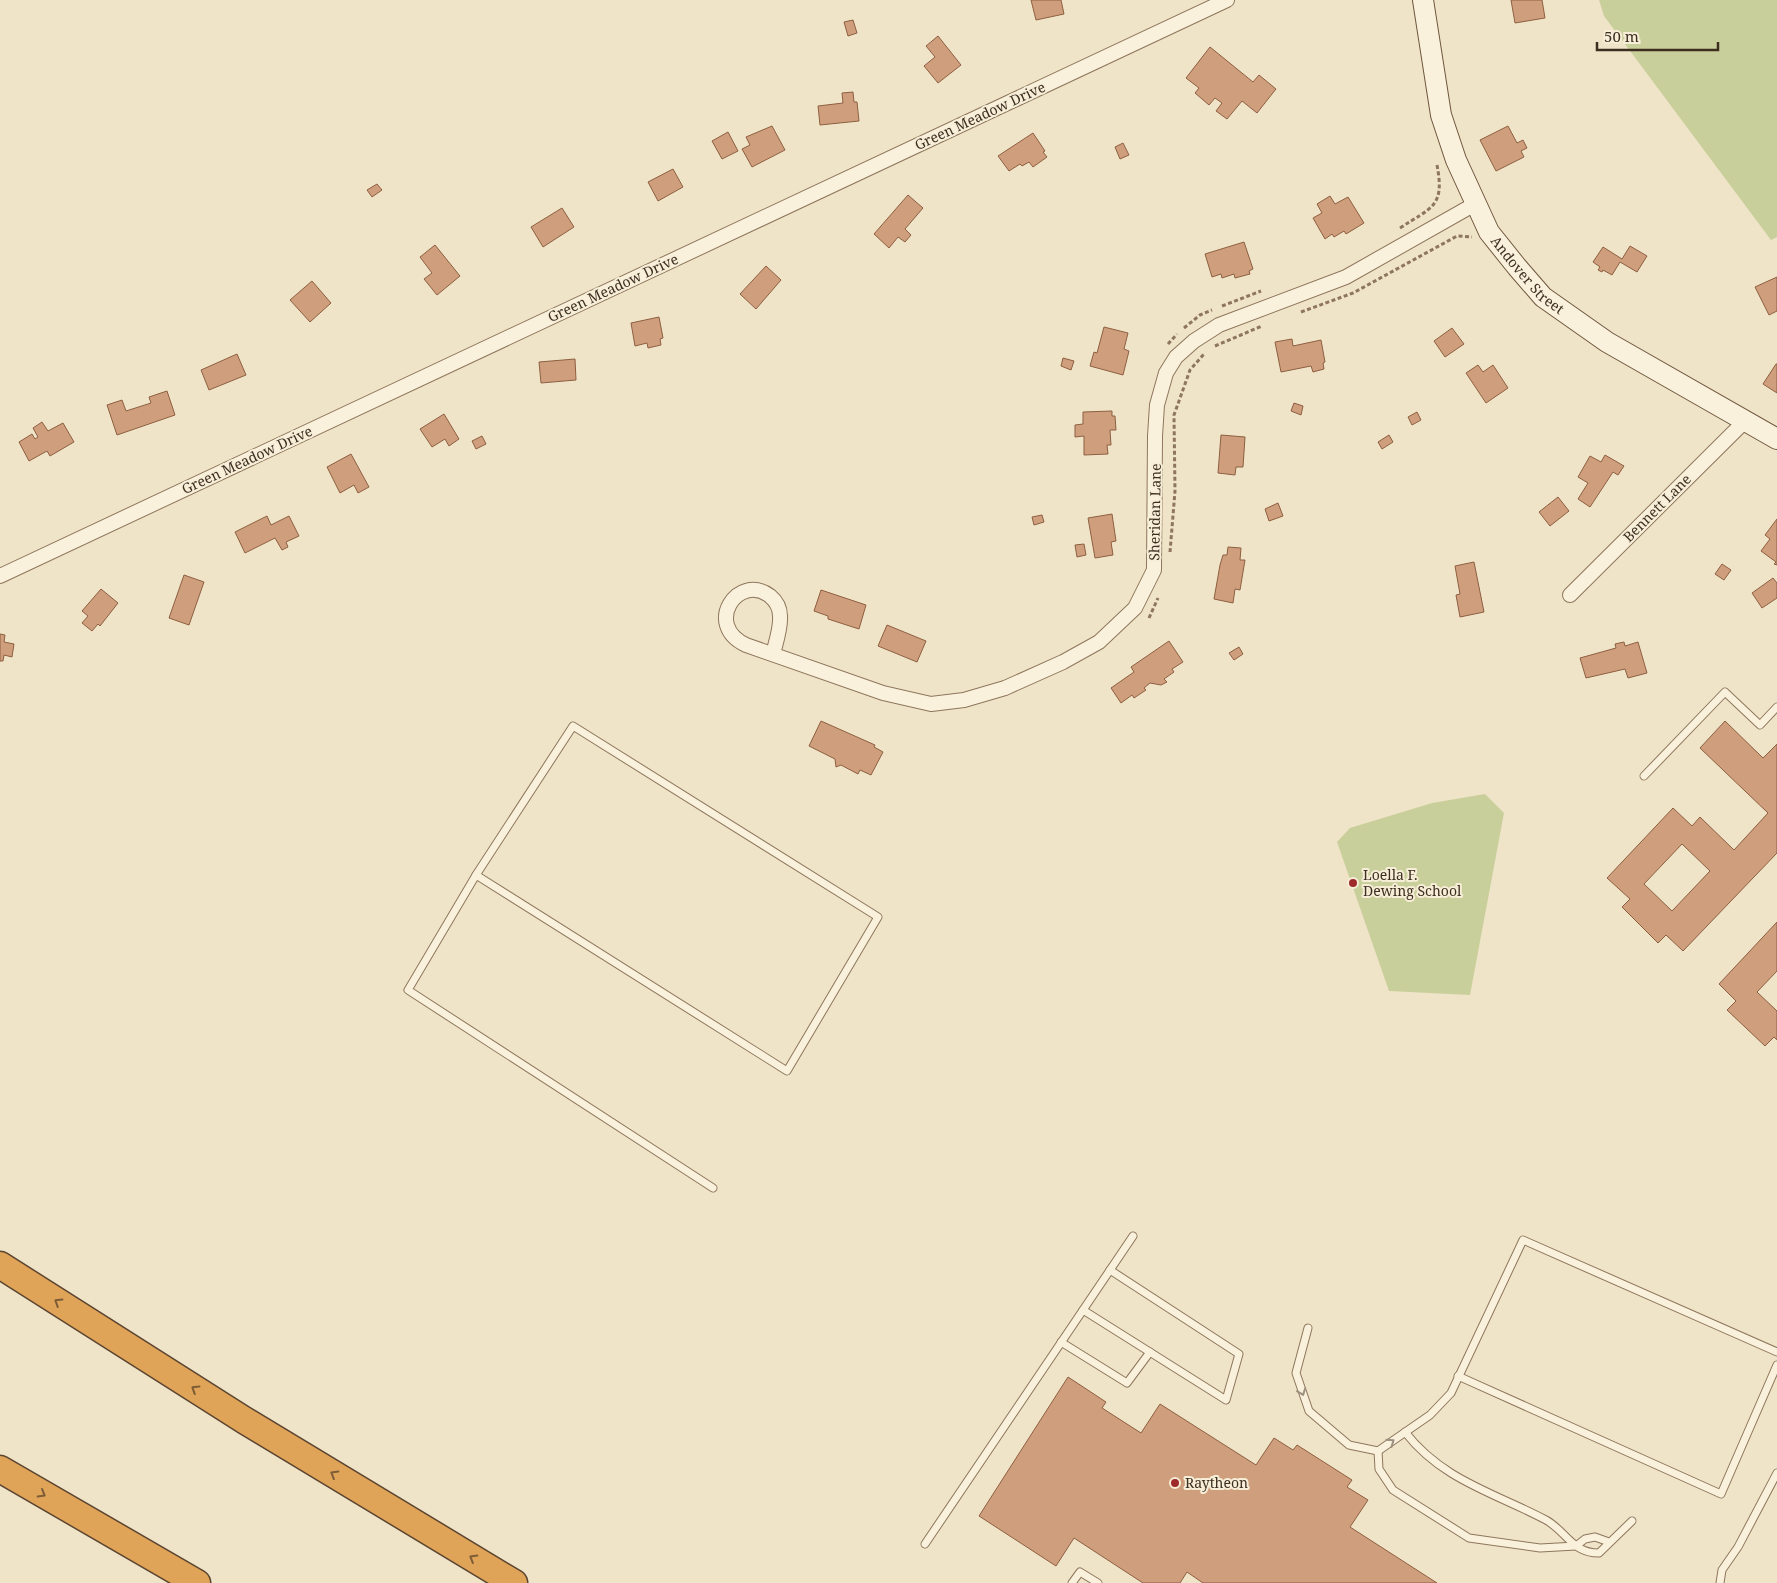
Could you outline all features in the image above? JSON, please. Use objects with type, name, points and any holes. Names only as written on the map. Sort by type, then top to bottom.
[{"type":"highway","points":[[0,1265],[244,1420],[514,1583]]},
{"type":"highway","points":[[0,1469],[197,1583]]},
{"type":"main road","name":"Andover Street","points":[[1422,0],[1441,115],[1456,160],[1489,232],[1542,297],[1607,342],[1777,439]]},
{"type":"street","name":"Green Meadow Drive","points":[[0,576],[1227,0]]},
{"type":"street","name":"Sheridan Lane","points":[[773,654],[780,623],[778,606],[765,593],[747,590],[738,594],[731,600],[725,617],[731,634],[738,641],[773,654],[883,692],[931,704],[964,700],[1005,688],[1063,662],[1099,642],[1135,608],[1154,570],[1157,405],[1166,372],[1176,357],[1194,341],[1220,325],[1346,277],[1475,204]]},
{"type":"street","name":"Bennett Lane","points":[[1570,594],[1745,421]]},
{"type":"lane","points":[[1644,776],[1725,692],[1760,725],[1777,707]]},
{"type":"lane","points":[[476,875],[787,1071],[878,916],[573,726],[476,875],[408,990],[713,1188]]},
{"type":"lane","points":[[925,1544],[1133,1236]]},
{"type":"lane","points":[[1308,1328],[1296,1372],[1310,1411],[1349,1445],[1378,1451],[1430,1414],[1451,1393],[1523,1240],[1777,1352]]},
{"type":"lane","points":[[1083,1310],[1226,1400],[1239,1354],[1110,1270]]},
{"type":"lane","points":[[1062,1342],[1127,1382],[1150,1352]]},
{"type":"lane","points":[[1458,1376],[1721,1494],[1777,1365]]},
{"type":"lane","points":[[1405,1432],[1420,1451],[1458,1478],[1548,1522],[1587,1553],[1599,1553],[1632,1521]]},
{"type":"lane","points":[[1378,1451],[1380,1469],[1393,1490],[1468,1538],[1540,1548],[1576,1546],[1585,1539],[1595,1537],[1609,1542]]},
{"type":"lane","points":[[1720,1583],[1722,1570],[1738,1547],[1777,1473]]},
{"type":"lane","points":[[1072,1583],[1080,1572],[1098,1583]]},
{"type":"path","points":[[1395,230],[1435,206],[1442,187],[1437,160]]},
{"type":"path","points":[[1292,315],[1354,293],[1458,236],[1473,237],[1477,241]]},
{"type":"path","points":[[1166,346],[1170,340],[1200,315],[1265,290]]},
{"type":"path","points":[[1170,558],[1175,491],[1174,415],[1190,370],[1207,350],[1266,325]]},
{"type":"path","points":[[1149,618],[1161,593]]},
{"type":"green space","points":[[1599,0],[1777,0],[1777,237],[1771,240],[1604,16]]},
{"type":"green space","points":[[1485,794],[1504,813],[1470,995],[1389,991],[1337,842],[1350,828],[1432,803]]},
{"type":"building","points":[[1031,0],[1061,0],[1064,14],[1036,20]]},
{"type":"building","points":[[1511,0],[1542,0],[1545,18],[1515,23]]},
{"type":"building","points":[[853,20],[857,33],[848,36],[844,22]]},
{"type":"building","points":[[938,36],[961,65],[938,83],[924,66],[935,57],[926,46]]},
{"type":"building","points":[[1210,47],[1253,82],[1259,75],[1276,89],[1257,113],[1242,101],[1227,119],[1216,111],[1222,103],[1215,98],[1209,105],[1195,93],[1199,88],[1186,78]]},
{"type":"building","points":[[853,92],[854,102],[857,102],[859,121],[820,125],[818,106],[843,103],[842,93]]},
{"type":"building","points":[[772,126],[785,150],[752,167],[742,149],[750,145],[746,137]]},
{"type":"building","points":[[1508,126],[1517,143],[1523,140],[1527,148],[1521,151],[1524,157],[1496,171],[1480,140]]},
{"type":"building","points":[[728,132],[738,151],[722,159],[712,141]]},
{"type":"building","points":[[1033,133],[1047,157],[1033,167],[1029,162],[1022,166],[1020,164],[1009,171],[998,156]]},
{"type":"building","points":[[1123,143],[1129,155],[1120,159],[1115,147]]},
{"type":"building","points":[[673,169],[683,187],[658,201],[648,182]]},
{"type":"building","points":[[377,184],[382,190],[372,197],[367,190]]},
{"type":"building","points":[[908,195],[923,208],[905,229],[911,235],[905,242],[898,237],[889,248],[874,234]]},
{"type":"building","points":[[1330,196],[1335,204],[1348,197],[1364,223],[1346,234],[1344,231],[1334,237],[1332,234],[1325,239],[1313,218],[1322,213],[1317,204]]},
{"type":"building","points":[[562,208],[574,227],[543,247],[531,227]]},
{"type":"building","points":[[1244,242],[1253,269],[1249,271],[1250,274],[1235,278],[1234,274],[1222,278],[1221,274],[1212,277],[1205,254]]},
{"type":"building","points":[[435,245],[460,276],[437,295],[424,279],[432,273],[420,257]]},
{"type":"building","points":[[1630,246],[1647,256],[1637,272],[1620,262],[1612,275],[1603,270],[1602,272],[1598,270],[1600,267],[1593,262],[1603,247],[1622,259]]},
{"type":"building","points":[[766,266],[781,280],[756,309],[740,294]]},
{"type":"building","points":[[1777,277],[1777,311],[1769,315],[1755,287]]},
{"type":"building","points":[[312,281],[331,303],[310,322],[290,300]]},
{"type":"building","points":[[659,317],[663,338],[660,339],[661,345],[648,348],[647,343],[635,346],[631,323]]},
{"type":"building","points":[[1104,327],[1128,333],[1124,349],[1129,351],[1123,375],[1090,366],[1094,352],[1097,353]]},
{"type":"building","points":[[1452,328],[1464,344],[1445,357],[1434,341]]},
{"type":"building","points":[[1292,339],[1293,346],[1321,340],[1325,362],[1323,363],[1324,369],[1313,372],[1311,366],[1281,372],[1275,342]]},
{"type":"building","points":[[237,354],[246,375],[209,390],[201,370]]},
{"type":"building","points":[[1063,358],[1074,361],[1071,370],[1061,366]]},
{"type":"building","points":[[575,359],[576,380],[541,383],[539,362]]},
{"type":"building","points":[[1777,364],[1777,393],[1763,384]]},
{"type":"building","points":[[1478,365],[1483,372],[1493,365],[1508,388],[1486,403],[1466,373]]},
{"type":"building","points":[[167,391],[175,415],[117,435],[107,405],[122,400],[126,411],[151,403],[149,397]]},
{"type":"building","points":[[1294,403],[1303,406],[1301,415],[1291,411]]},
{"type":"building","points":[[1112,411],[1112,416],[1115,416],[1116,430],[1110,430],[1111,445],[1107,445],[1108,454],[1084,455],[1084,436],[1075,437],[1075,425],[1083,424],[1083,412]]},
{"type":"building","points":[[1417,412],[1421,420],[1412,425],[1408,417]]},
{"type":"building","points":[[444,414],[459,439],[449,446],[445,439],[432,447],[420,429]]},
{"type":"building","points":[[42,422],[48,431],[63,423],[74,442],[50,456],[47,451],[29,461],[19,442],[32,434],[35,439],[38,437],[33,428]]},
{"type":"building","points":[[1221,435],[1245,437],[1243,467],[1236,467],[1235,475],[1218,473]]},
{"type":"building","points":[[1389,435],[1393,442],[1382,449],[1378,442]]},
{"type":"building","points":[[482,436],[486,444],[476,449],[472,441]]},
{"type":"building","points":[[351,454],[369,487],[358,493],[354,485],[340,493],[327,467]]},
{"type":"building","points":[[1605,455],[1624,466],[1618,475],[1613,472],[1590,507],[1578,499],[1588,483],[1578,477],[1590,456],[1601,462]]},
{"type":"building","points":[[1558,497],[1569,511],[1550,526],[1539,512]]},
{"type":"building","points":[[1278,503],[1283,516],[1269,521],[1265,509]]},
{"type":"building","points":[[1112,514],[1116,541],[1111,542],[1113,555],[1095,558],[1088,518]]},
{"type":"building","points":[[1042,515],[1044,522],[1034,525],[1032,517]]},
{"type":"building","points":[[267,516],[271,525],[289,516],[299,536],[286,542],[288,547],[282,550],[275,538],[245,553],[235,532]]},
{"type":"building","points":[[1777,519],[1777,565],[1774,564],[1776,562],[1761,551],[1770,539],[1765,535]]},
{"type":"building","points":[[1084,544],[1086,555],[1077,557],[1075,545]]},
{"type":"building","points":[[1228,547],[1241,548],[1240,560],[1245,560],[1240,590],[1235,589],[1233,603],[1214,599],[1220,565],[1223,555],[1227,555]]},
{"type":"building","points":[[1474,562],[1484,612],[1460,617],[1456,595],[1460,594],[1455,566]]},
{"type":"building","points":[[1722,564],[1731,570],[1724,580],[1715,574]]},
{"type":"building","points":[[184,575],[204,582],[189,625],[169,618]]},
{"type":"building","points":[[1773,578],[1777,583],[1777,598],[1762,608],[1752,593]]},
{"type":"building","points":[[101,589],[118,603],[100,626],[98,624],[92,631],[82,623],[88,616],[82,611]]},
{"type":"building","points":[[821,590],[866,605],[859,629],[828,619],[828,616],[814,611]]},
{"type":"building","points":[[887,625],[926,641],[917,662],[878,646]]},
{"type":"building","points":[[0,634],[5,635],[4,642],[14,644],[12,657],[4,655],[3,661],[0,661]]},
{"type":"building","points":[[1169,641],[1183,662],[1172,669],[1174,672],[1164,679],[1167,682],[1161,685],[1150,683],[1144,688],[1146,690],[1134,698],[1132,695],[1121,703],[1111,688],[1134,672],[1131,667]]},
{"type":"building","points":[[1624,642],[1625,646],[1638,642],[1647,673],[1628,678],[1625,669],[1586,678],[1580,658],[1616,648],[1615,644]]},
{"type":"building","points":[[1239,647],[1243,654],[1234,660],[1229,653]]},
{"type":"building","points":[[821,721],[875,745],[874,747],[883,752],[871,775],[860,770],[858,774],[841,765],[836,767],[835,759],[809,746]]},
{"type":"building","points":[[1725,721],[1763,758],[1777,744],[1777,853],[1683,951],[1666,935],[1658,943],[1622,907],[1630,899],[1607,878],[1673,808],[1692,826],[1700,817],[1734,850],[1768,813],[1700,748]],"holes":[[[1682,844],[1710,871],[1672,911],[1644,884]]]},
{"type":"building","points":[[1777,922],[1777,971],[1757,992],[1777,1011],[1777,1040],[1774,1037],[1765,1046],[1727,1010],[1736,1001],[1719,984]]},
{"type":"building","name":"Raytheon","points":[[1068,1377],[1106,1402],[1102,1408],[1141,1433],[1160,1404],[1256,1465],[1274,1438],[1293,1450],[1297,1445],[1352,1480],[1347,1487],[1368,1500],[1350,1527],[1437,1583],[1203,1583],[1187,1572],[1180,1583],[1143,1583],[1074,1538],[1056,1566],[979,1516]]},
{"type":"place","name":"Loella F. Dewing School","points":[[1353,883]]},
{"type":"place","name":"Raytheon","points":[[1175,1483]]}]
